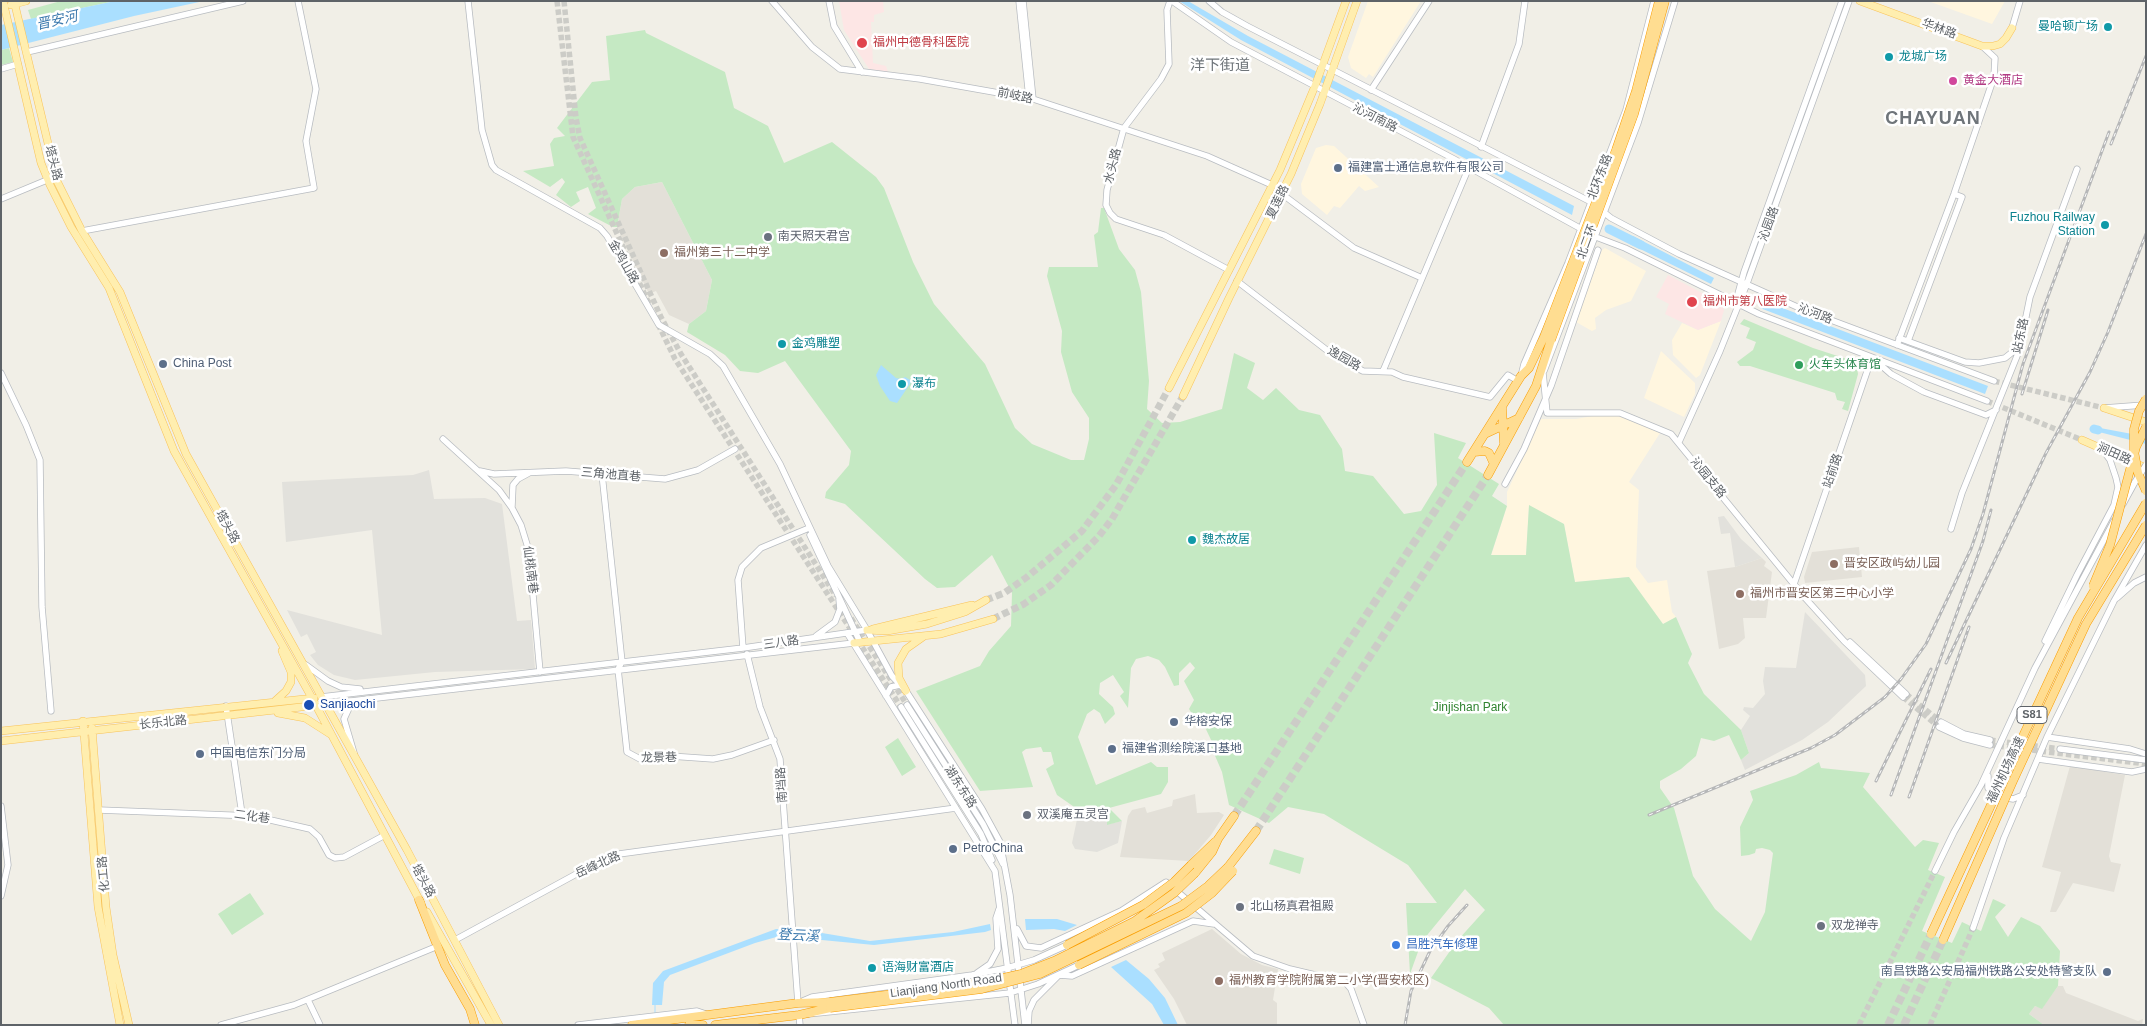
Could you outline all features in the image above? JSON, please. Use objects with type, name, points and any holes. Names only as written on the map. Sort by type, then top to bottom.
[{"type":"highway","name":"北二环","points":[[1488,475],[1536,386],[1547,338],[1620,140],[1636,91],[1659,1]]},
{"type":"highway","name":"北二环","points":[[1467,462],[1547,338],[1634,114],[1665,1]]},
{"type":"highway","points":[[2142,486],[2138,473],[2134,429],[2139,411],[2146,398]]},
{"type":"highway","points":[[1502,407],[1504,446]]},
{"type":"highway","points":[[1484,434],[1519,418]]},
{"type":"highway","points":[[2084,608],[2110,545],[2136,447],[2146,427]]},
{"type":"highway","points":[[1474,452],[1480,450],[1490,453],[1494,464]]},
{"type":"highway","name":"福州机场高速","points":[[1931,934],[2002,777],[2084,608],[2146,503]]},
{"type":"highway","name":"福州机场高速","points":[[1943,940],[2013,781],[2086,624],[2146,525]]},
{"type":"highway","name":"Lianjiang North Road","points":[[715,1025],[799,1015],[830,1005],[981,983],[1021,974],[1054,961],[1135,921],[1174,893],[1195,873],[1212,852],[1218,839],[1234,816]]},
{"type":"highway","points":[[1079,965],[1186,913],[1212,893],[1256,831]]},
{"type":"highway","points":[[1067,945],[1143,905],[1174,882],[1218,839]]},
{"type":"highway","name":"Lianjiang North Road","points":[[632,1025],[698,1018],[706,1014],[798,1003],[830,1005],[982,989],[1040,974],[1181,906],[1230,869]]},
{"type":"highway","points":[[419,900],[445,965],[470,1009],[475,1025]]},
{"type":"highway","points":[[690,1025],[703,1025]]},
{"type":"main road","points":[[3,5],[16,6],[26,1]]},
{"type":"main road","name":"夏莲路","points":[[1169,388],[1272,185],[1315,86],[1346,1]]},
{"type":"main road","name":"夏莲路","points":[[1184,396],[1238,281],[1282,194],[1324,91],[1357,1]]},
{"type":"main road","name":"华林路","points":[[1860,1],[1982,46]]},
{"type":"main road","name":"塔头路","points":[[3,5],[47,180],[71,227],[109,288],[174,451],[332,735],[419,900],[491,1025]]},
{"type":"main road","name":"塔头路","points":[[16,6],[57,181],[82,231],[120,292],[186,454],[455,940],[499,1025]]},
{"type":"main road","points":[[1982,46],[2000,44],[2012,28]]},
{"type":"main road","points":[[2104,408],[2146,422]]},
{"type":"main road","name":"涧田路","points":[[2082,440],[2146,466]]},
{"type":"main road","points":[[867,630],[887,631],[926,624],[965,612],[986,600]]},
{"type":"main road","points":[[857,643],[924,636],[957,630],[993,619]]},
{"type":"main road","points":[[906,691],[899,678],[898,663],[906,649],[924,636]]},
{"type":"main road","points":[[275,701],[286,691],[291,677],[280,640]]},
{"type":"main road","name":"长乐北路","points":[[1,731],[275,701],[313,702]]},
{"type":"main road","name":"长乐北路","points":[[1,741],[263,712],[323,701]]},
{"type":"main road","points":[[263,712],[300,717],[332,735]]},
{"type":"main road","name":"化工路","points":[[92,720],[110,931],[129,1025]]},
{"type":"main road","name":"化工路","points":[[83,721],[98,907],[120,1025]]},
{"type":"street","points":[[26,49],[243,1]]},
{"type":"street","points":[[82,231],[314,188],[306,140],[316,88],[298,1]]},
{"type":"street","name":"金鸡山路","points":[[468,1],[482,130],[492,165],[499,172],[600,228],[607,236],[659,325],[720,362],[777,458],[809,528]]},
{"type":"street","name":"前岐路","points":[[772,1],[798,32],[840,69],[920,78],[1031,99],[1124,128],[1216,160],[1272,185]]},
{"type":"street","points":[[829,1],[834,26],[862,72]]},
{"type":"street","points":[[1019,1],[1031,99]]},
{"type":"street","points":[[1023,1],[1031,99]]},
{"type":"street","name":"沁河南路","points":[[1171,1],[1231,42],[1581,228]]},
{"type":"street","name":"水头路","points":[[1171,1],[1167,10],[1169,64],[1161,79],[1124,128],[1106,194],[1106,205],[1116,219],[1152,230],[1181,243],[1229,270]]},
{"type":"street","name":"沁河南路","points":[[1209,1],[1228,16],[1323,66],[1591,202]]},
{"type":"street","points":[[1371,90],[1429,1]]},
{"type":"street","points":[[1481,147],[1520,44],[1525,1]]},
{"type":"street","name":"北环东路","points":[[1520,378],[1524,364],[1581,228],[1628,102],[1654,1]]},
{"type":"street","points":[[1536,386],[1550,360],[1596,237],[1647,95],[1675,1]]},
{"type":"street","points":[[1743,285],[1842,1]]},
{"type":"street","name":"沁园路","points":[[1678,442],[1720,351],[1849,1]]},
{"type":"street","points":[[2012,28],[2020,1]]},
{"type":"street","points":[[1897,345],[1954,194],[1996,73],[1995,58],[1982,46]]},
{"type":"street","points":[[1,69],[18,64]]},
{"type":"street","points":[[1384,371],[1469,167]]},
{"type":"street","name":"站东路","points":[[1951,529],[1962,493],[2020,351],[2030,297],[2077,169]]},
{"type":"street","points":[[1,199],[47,180]]},
{"type":"street","points":[[1282,194],[1354,248],[1422,278]]},
{"type":"street","points":[[1908,341],[1962,197],[1954,194]]},
{"type":"street","name":"沁河路","points":[[1591,202],[1604,213],[1670,249],[1743,285],[1804,310],[1994,381]]},
{"type":"street","name":"沁河路","points":[[1581,228],[1596,237],[1625,248],[1759,314],[1987,401]]},
{"type":"street","points":[[1505,484],[1524,449],[1546,399],[1598,250]]},
{"type":"street","name":"逸园路","points":[[1238,281],[1342,361],[1363,372],[1384,371],[1490,397],[1508,376],[1520,378]]},
{"type":"street","points":[[1574,295],[1582,298]]},
{"type":"street","points":[[1899,338],[1968,362],[1983,363],[2002,360],[2012,353],[2018,344],[2023,312],[2030,297]]},
{"type":"street","points":[[1872,357],[1886,371],[1921,390],[1986,415],[1990,425]]},
{"type":"street","name":"站前路","points":[[1794,584],[1872,357]]},
{"type":"street","points":[[1550,360],[1558,364]]},
{"type":"street","points":[[1,373],[26,425],[40,460],[42,607],[52,711]]},
{"type":"street","points":[[1543,373],[1546,399]]},
{"type":"street","name":"沁园支路","points":[[1546,399],[1547,413],[1620,413],[1664,429],[1678,442],[1794,584],[1826,620],[1904,696]]},
{"type":"street","points":[[2104,408],[2146,405]]},
{"type":"street","points":[[1986,415],[1996,410]]},
{"type":"street","name":"仙桃南巷","points":[[443,439],[480,471],[512,508],[521,525],[529,550],[540,672]]},
{"type":"street","name":"三角池直巷","points":[[480,471],[494,474],[532,472],[602,474],[652,479],[677,477],[704,468],[735,449]]},
{"type":"street","points":[[1935,872],[1991,764],[2035,668],[2051,627],[2114,505],[2118,488],[2116,478],[2110,460],[2102,449]]},
{"type":"street","points":[[2035,668],[2142,486],[2146,466]]},
{"type":"street","points":[[512,508],[513,485],[518,479],[532,472]]},
{"type":"street","points":[[602,474],[622,662],[618,669]]},
{"type":"street","points":[[809,528],[812,542],[856,632],[857,643]]},
{"type":"street","points":[[809,528],[828,566],[867,630],[892,676],[906,691],[992,826],[1003,850],[1026,1025]]},
{"type":"street","points":[[743,648],[738,580],[742,567],[761,548],[809,528]]},
{"type":"street","points":[[1973,928],[2004,838],[2047,736],[2114,601],[2146,545]]},
{"type":"street","points":[[2114,601],[2134,583],[2146,577]]},
{"type":"street","points":[[811,638],[830,627],[837,618],[840,606],[837,592]]},
{"type":"street","name":"三八路","points":[[323,701],[372,690],[743,648],[867,630]]},
{"type":"street","points":[[847,634],[857,643],[886,696],[995,871],[1015,1025]]},
{"type":"street","name":"三八路","points":[[323,701],[360,700],[747,654],[857,643]]},
{"type":"street","name":"南垱路","points":[[747,654],[756,692],[780,760],[798,1003]]},
{"type":"street","points":[[301,660],[312,671],[328,682],[350,688],[372,690]]},
{"type":"street","name":"龙景巷","points":[[618,669],[625,746],[627,752],[633,757],[640,759],[670,756],[720,758],[774,740]]},
{"type":"street","points":[[886,696],[891,687],[900,685]]},
{"type":"street","points":[[355,760],[352,740],[344,727],[344,719],[349,708],[360,700]]},
{"type":"street","points":[[226,706],[242,814]]},
{"type":"street","name":"湖东东路","points":[[995,871],[981,834],[904,706],[988,832],[1006,873]]},
{"type":"street","points":[[1940,725],[1990,743]]},
{"type":"street","points":[[2047,736],[2130,749],[2146,754]]},
{"type":"street","points":[[2060,749],[2146,760]]},
{"type":"street","points":[[2038,759],[2132,772],[2145,770]]},
{"type":"street","points":[[1991,764],[1987,782],[1992,793],[2008,799],[2022,795]]},
{"type":"street","points":[[1,806],[8,865],[1,896]]},
{"type":"street","name":"岳峰北路","points":[[455,940],[602,860],[619,854],[956,808]]},
{"type":"street","name":"二化巷","points":[[99,810],[242,814],[306,828],[316,834],[329,855],[335,858],[344,857],[385,835]]},
{"type":"street","points":[[1030,948],[1041,948],[1121,911],[1164,882],[1168,883],[1194,904],[1240,947],[1258,959],[1345,982],[1351,989],[1364,1025]]},
{"type":"street","points":[[972,976],[987,967],[997,952],[996,918],[1000,904]]},
{"type":"street","points":[[1181,925],[1190,918],[1194,904]]},
{"type":"street","points":[[1013,917],[1020,938],[1030,948],[1045,952],[1058,949]]},
{"type":"street","points":[[1026,1025],[1034,1000],[1059,975],[1072,976],[1181,925],[1198,920],[1216,925]]},
{"type":"street","points":[[798,1003],[812,997],[972,976],[1018,965],[1067,945]]},
{"type":"street","points":[[221,1025],[308,1000],[438,946]]},
{"type":"street","points":[[800,1025],[799,1015],[1010,993],[1059,975],[1079,965]]},
{"type":"street","points":[[308,1000],[320,1025]]},
{"type":"street","points":[[578,1025],[697,1010],[706,1014]]},
{"type":"shaded area","name":"福州中德骨科医院","points":[[839,1],[883,1],[884,12],[874,15],[874,22],[871,22],[873,63],[886,66],[888,72],[869,69],[844,30]]},
{"type":"shaded area","points":[[1368,1],[1421,1],[1373,77],[1369,74],[1366,78],[1351,68],[1348,57]]},
{"type":"shaded area","points":[[1928,1],[2005,1],[1992,24]]},
{"type":"shaded area","points":[[1326,145],[1334,146],[1379,187],[1365,191],[1359,186],[1340,208],[1334,206],[1327,215],[1302,194],[1301,184],[1316,148]]},
{"type":"shaded area","name":"福州第三十二中学","points":[[662,182],[712,280],[706,311],[689,324],[669,315],[656,291],[649,294],[617,227],[622,199],[635,187]]},
{"type":"shaded area","points":[[1605,248],[1646,271],[1631,301],[1606,310],[1595,318],[1596,329],[1592,331],[1576,322],[1602,250]]},
{"type":"shaded area","name":"福州市第八医院","points":[[1668,275],[1721,303],[1724,310],[1721,321],[1698,330],[1665,314],[1669,304],[1656,297]]},
{"type":"shaded area","points":[[1721,321],[1700,375],[1696,378],[1673,355],[1672,340],[1682,323],[1698,330]]},
{"type":"shaded area","points":[[1661,351],[1695,383],[1695,394],[1684,417],[1644,398]]},
{"type":"shaded area","points":[[1598,415],[1613,415],[1625,418],[1660,433],[1629,482],[1639,490],[1636,567],[1648,583],[1667,580],[1672,612],[1676,617],[1663,624],[1628,577],[1575,582],[1564,524],[1529,506],[1526,556],[1491,556],[1507,506],[1507,492],[1541,419],[1576,419]]},
{"type":"shaded area","points":[[429,470],[434,499],[485,498],[502,504],[517,621],[531,620],[535,669],[435,672],[355,680],[334,675],[318,665],[310,655],[316,652],[307,634],[301,637],[287,610],[382,635],[372,530],[286,542],[282,482],[413,475]]},
{"type":"shaded area","points":[[1724,516],[1741,539],[1762,558],[1735,567],[1730,533],[1721,534],[1718,517]]},
{"type":"shaded area","name":"晋安区政屿幼儿园","points":[[1859,547],[1862,577],[1805,583],[1804,577],[1812,552]]},
{"type":"shaded area","name":"福州市晋安区第三中心小学","points":[[1762,558],[1766,562],[1764,566],[1772,572],[1766,618],[1743,618],[1745,638],[1738,644],[1719,649],[1707,571],[1735,567]]},
{"type":"shaded area","points":[[1805,612],[1865,675],[1866,686],[1828,722],[1802,740],[1745,770],[1741,760],[1749,753],[1741,730],[1750,716],[1743,710],[1744,707],[1753,708],[1765,694],[1763,681],[1765,667],[1796,668]]},
{"type":"shaded area","points":[[2070,766],[2125,775],[2109,856],[2111,862],[2121,864],[2114,892],[2073,883],[2056,912],[2050,912],[2061,872],[2042,867]]},
{"type":"shaded area","points":[[1195,794],[1197,813],[1219,812],[1224,815],[1211,835],[1189,861],[1120,857],[1128,816],[1132,810],[1145,807],[1147,813],[1172,806],[1173,800]]},
{"type":"shaded area","points":[[1079,810],[1095,812],[1107,821],[1108,824],[1122,821],[1118,843],[1097,852],[1075,849],[1072,843]]},
{"type":"shaded area","name":"福州教育学院附属第二小学(晋安校区)","points":[[1212,929],[1241,954],[1262,965],[1278,969],[1273,1000],[1277,1003],[1277,1025],[1187,1025],[1174,999],[1154,970],[1160,967],[1158,964],[1165,960],[1162,953]]},
{"type":"shaded area","points":[[2058,986],[2063,986],[2066,993],[2138,1021],[2143,1019],[2142,1025],[2044,1025],[2029,1014],[2035,1006],[2042,1008]]},
{"type":"green space","points":[[61,1],[115,1],[31,19],[28,10]]},
{"type":"green space","name":"Jinjishan Park","points":[[645,30],[646,33],[725,72],[734,108],[768,126],[784,163],[832,142],[876,177],[884,188],[913,262],[934,304],[985,364],[1015,428],[1032,444],[1071,460],[1084,460],[1089,439],[1089,418],[1072,392],[1061,352],[1062,331],[1047,276],[1049,267],[1098,267],[1094,235],[1098,232],[1101,208],[1104,208],[1119,249],[1135,270],[1141,292],[1149,381],[1147,409],[1162,423],[1180,422],[1222,409],[1234,353],[1255,363],[1247,388],[1263,400],[1276,388],[1299,410],[1320,415],[1342,449],[1345,471],[1373,476],[1404,514],[1421,511],[1437,485],[1434,433],[1466,443],[1458,458],[1499,484],[1492,496],[1507,506],[1491,555],[1526,555],[1529,505],[1564,524],[1575,582],[1629,577],[1663,624],[1676,617],[1692,654],[1688,663],[1704,694],[1741,730],[1749,753],[1741,760],[1729,735],[1714,741],[1701,738],[1696,756],[1681,769],[1660,781],[1660,788],[1674,808],[1693,876],[1715,909],[1751,941],[1765,912],[1773,853],[1762,848],[1756,849],[1755,853],[1741,856],[1740,827],[1753,800],[1750,791],[1796,775],[1819,762],[1821,768],[1870,773],[1863,787],[1915,847],[1923,840],[1939,843],[1928,870],[1945,877],[1922,931],[1952,943],[1962,922],[1981,931],[1993,899],[2006,905],[1995,917],[2008,937],[2021,917],[2040,926],[2060,951],[2058,986],[2042,1009],[2035,1006],[2029,1014],[2044,1025],[1504,1025],[1489,1008],[1431,978],[1457,941],[1485,910],[1465,889],[1428,934],[1419,949],[1410,974],[1406,903],[1437,903],[1408,865],[1324,814],[1288,807],[1269,823],[1229,805],[1222,772],[1210,744],[1212,742],[1203,723],[1199,725],[1189,709],[1194,700],[1184,681],[1195,668],[1190,662],[1179,673],[1179,685],[1174,686],[1165,667],[1159,660],[1148,656],[1136,659],[1131,668],[1128,708],[1120,696],[1124,692],[1113,675],[1100,683],[1099,694],[1113,707],[1115,714],[1105,724],[1100,713],[1094,709],[1087,714],[1078,737],[1096,785],[1151,762],[1157,767],[1168,767],[1168,782],[1161,794],[1109,808],[1122,821],[1107,825],[1107,821],[1095,812],[1088,817],[1088,815],[1081,815],[1080,811],[1057,795],[1046,769],[1054,764],[1051,752],[1043,752],[1041,747],[1026,749],[1022,752],[1033,787],[980,791],[916,691],[980,666],[989,651],[1011,626],[1012,593],[992,555],[955,587],[937,588],[845,504],[825,498],[826,492],[849,465],[851,451],[785,361],[758,373],[740,371],[725,355],[687,332],[689,324],[706,311],[712,280],[662,182],[635,187],[622,199],[617,227],[613,227],[588,214],[596,208],[588,187],[576,192],[580,201],[571,207],[556,195],[565,182],[562,178],[550,187],[523,171],[554,166],[550,144],[554,138],[565,136],[557,128],[592,82],[610,80],[606,36]]},
{"type":"green space","points":[[9,48],[13,62],[1,65],[1,50]]},
{"type":"green space","name":"火车头体育馆","points":[[1744,319],[1813,348],[1856,362],[1858,374],[1848,411],[1842,409],[1845,402],[1837,400],[1835,393],[1750,366],[1740,366],[1737,362],[1753,350],[1756,342],[1746,338],[1750,328],[1740,324]]},
{"type":"green space","points":[[898,738],[916,767],[902,776],[885,747]]},
{"type":"green space","points":[[1274,849],[1304,858],[1300,874],[1269,864]]},
{"type":"green space","points":[[250,893],[264,914],[232,935],[218,914]]},
{"type":"water","name":"晋安河","points":[[115,1],[204,1],[134,16],[1,50],[1,25]]},
{"type":"water","points":[[1179,1],[1188,1],[1248,36],[1574,206],[1572,215],[1241,40]]},
{"type":"water","points":[[1633,236],[1714,278],[1711,284],[1630,244]]},
{"type":"water","points":[[1764,301],[1988,386],[1985,394],[1760,308]]},
{"type":"water","points":[[881,365],[896,378],[901,379],[905,377],[912,381],[897,403],[890,401],[880,386],[876,375]]},
{"type":"water","points":[[2100,428],[2146,437],[2146,444],[2099,432]]},
{"type":"water","points":[[1025,919],[1057,919],[1077,925],[1065,931],[1054,929],[1026,930]]},
{"type":"water","points":[[990,924],[991,930],[985,932],[874,945],[780,936],[755,943],[670,975],[664,982],[662,1005],[652,1005],[653,983],[663,971],[776,929],[804,930],[870,941],[953,932]]},
{"type":"water","points":[[1126,960],[1149,979],[1165,998],[1178,1025],[1164,1025],[1152,1004],[1111,967]]},
{"type":"waterway","points":[[1609,229],[1641,245]]},
{"type":"waterway","points":[[2094,429],[2098,430]]},
{"type":"waterway","name":"登云溪","points":[[655,1004],[655,1015]]},
{"type":"tunnel","points":[[557,1],[573,137],[649,304]]},
{"type":"tunnel","points":[[564,1],[576,118],[580,138],[661,317],[681,354],[836,596]]},
{"type":"tunnel","points":[[658,324],[675,359],[901,707]]},
{"type":"tunnel","points":[[1994,381],[2104,408]]},
{"type":"tunnel","points":[[986,600],[1004,593],[1027,577],[1082,531],[1116,485],[1169,388]]},
{"type":"tunnel","points":[[993,619],[1024,604],[1051,585],[1099,536],[1112,519],[1183,396]]},
{"type":"tunnel","points":[[1987,401],[2082,440]]},
{"type":"tunnel","points":[[1234,816],[1467,462]]},
{"type":"tunnel","points":[[1256,831],[1488,475]]},
{"type":"tunnel","points":[[851,618],[907,705]]},
{"type":"tunnel","points":[[1906,694],[1941,722]]},
{"type":"tunnel","points":[[1903,697],[1939,727]]},
{"type":"tunnel","points":[[1990,740],[2060,749]]},
{"type":"tunnel","points":[[1990,745],[2146,764]]},
{"type":"tunnel","points":[[1859,1025],[1935,871]]},
{"type":"tunnel","points":[[1930,1025],[1973,928]]},
{"type":"tunnel","points":[[1888,1025],[1931,934]]},
{"type":"tunnel","points":[[1904,1025],[1943,940]]},
{"type":"railway","points":[[2111,144],[2146,56]]},
{"type":"railway","points":[[1649,815],[1811,748],[1835,735],[1885,697],[1901,679],[1926,644],[1971,549],[1983,514],[2023,364],[2109,132]]},
{"type":"railway","points":[[1946,663],[2046,453],[2090,372],[2108,332],[2146,234]]},
{"type":"railway","points":[[2022,394],[2048,310]]},
{"type":"railway","points":[[1891,795],[1983,541],[1991,510]]},
{"type":"railway","points":[[1909,797],[1969,627]]},
{"type":"railway","points":[[1876,781],[1931,669]]},
{"type":"railway","points":[[1405,1025],[1411,991],[1430,951],[1448,926],[1467,905]]},
{"type":"place","name":"曼哈顿广场","points":[[2108,27]]},
{"type":"place","name":"福州中德骨科医院","points":[[862,43]]},
{"type":"place","name":"龙城广场","points":[[1889,57]]},
{"type":"place","name":"黄金大酒店","points":[[1953,81]]},
{"type":"place","name":"福建富士通信息软件有限公司","points":[[1338,168]]},
{"type":"place","name":"Fuzhou Railway Station","points":[[2105,225]]},
{"type":"place","name":"南天照天君宫","points":[[768,237]]},
{"type":"place","name":"福州第三十二中学","points":[[664,253]]},
{"type":"place","name":"福州市第八医院","points":[[1692,302]]},
{"type":"place","name":"金鸡雕塑","points":[[782,344]]},
{"type":"place","name":"China Post","points":[[163,364]]},
{"type":"place","name":"火车头体育馆","points":[[1799,365]]},
{"type":"place","name":"瀑布","points":[[902,384]]},
{"type":"place","name":"魏杰故居","points":[[1192,540]]},
{"type":"place","name":"晋安区政屿幼儿园","points":[[1834,564]]},
{"type":"place","name":"福州市晋安区第三中心小学","points":[[1740,594]]},
{"type":"place","name":"Sanjiaochi","points":[[309,705]]},
{"type":"place","name":"华榕安保","points":[[1174,722]]},
{"type":"place","name":"福建省测绘院溪口基地","points":[[1112,749]]},
{"type":"place","name":"中国电信东门分局","points":[[200,754]]},
{"type":"place","name":"双溪庵五灵宫","points":[[1027,815]]},
{"type":"place","name":"PetroChina","points":[[953,849]]},
{"type":"place","name":"北山杨真君祖殿","points":[[1240,907]]},
{"type":"place","name":"双龙禅寺","points":[[1821,926]]},
{"type":"place","name":"昌胜汽车修理","points":[[1396,945]]},
{"type":"place","name":"语海财富酒店","points":[[872,968]]},
{"type":"place","name":"南昌铁路公安局福州铁路公安处特警支队","points":[[2107,972]]},
{"type":"place","name":"福州教育学院附属第二小学(晋安校区)","points":[[1219,981]]},
{"type":"district","name":"洋下街道","points":[[1220,66]]},
{"type":"district","name":"CHAYUAN","points":[[1933,119]]}]
